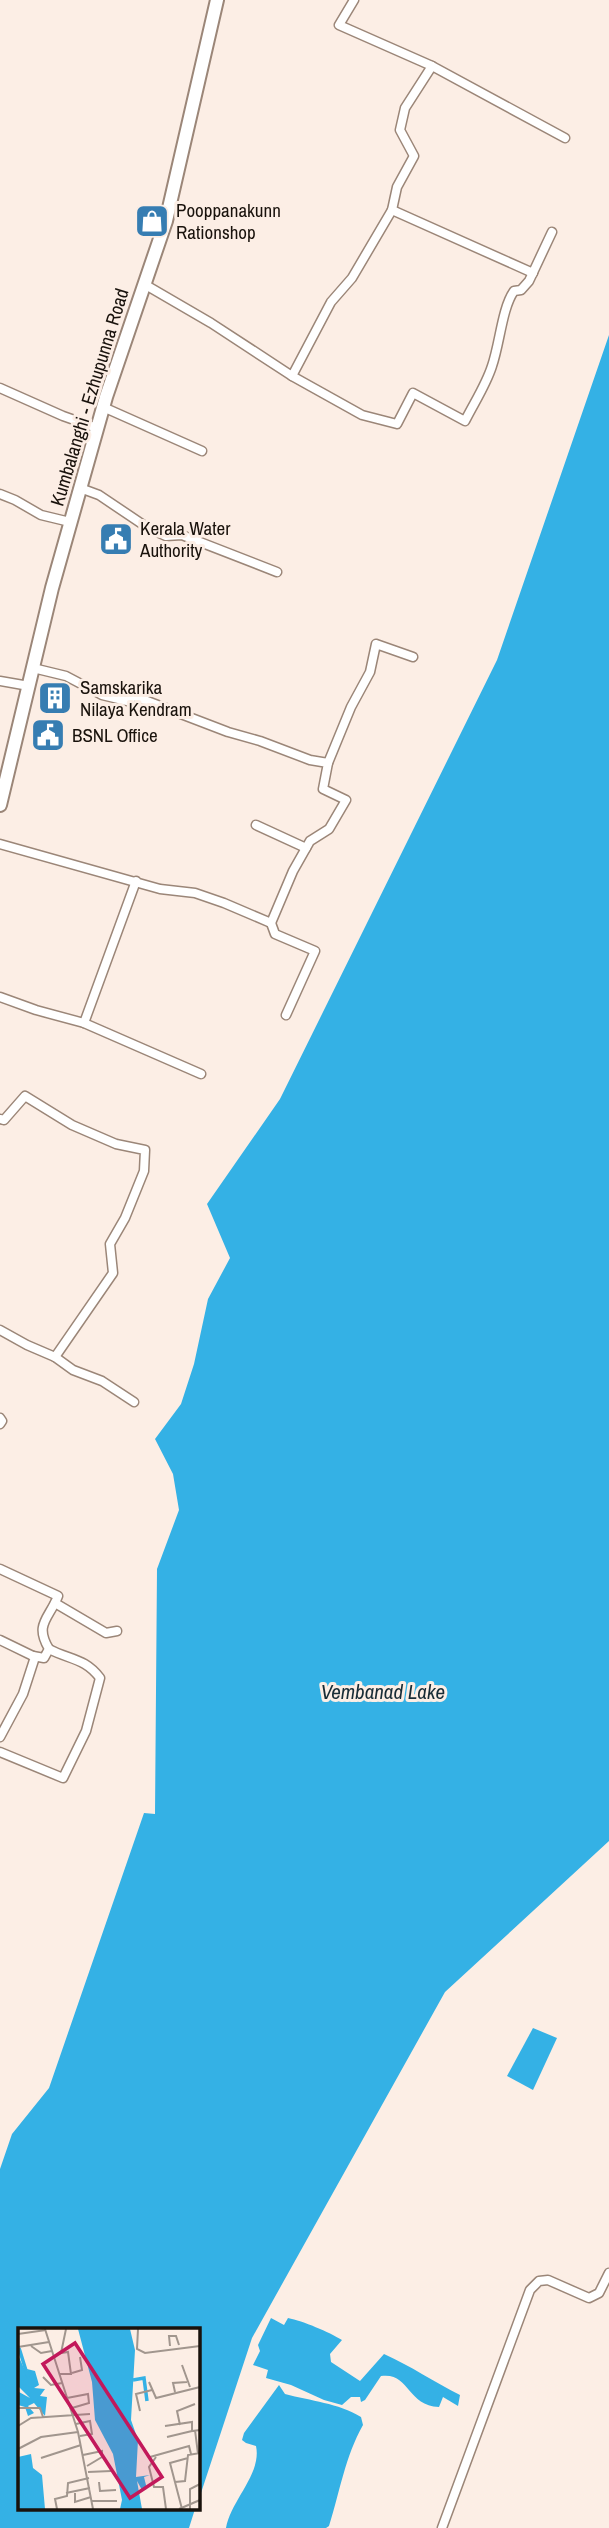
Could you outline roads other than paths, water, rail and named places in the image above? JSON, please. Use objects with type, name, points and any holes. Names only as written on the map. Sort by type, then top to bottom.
[{"type":"main road","name":"Kumbalanghi - Ezhupunna Road","points":[[0,805],[70,522],[103,407],[166,221],[217,0]]},
{"type":"street","points":[[354,0],[339,25],[432,66],[565,138]]},
{"type":"street","points":[[292,376],[331,302],[352,278],[392,210],[397,187],[414,156],[400,130],[405,108],[432,66]]},
{"type":"street","points":[[392,210],[533,273]]},
{"type":"street","points":[[144,284],[211,323],[292,376],[362,415],[397,424],[413,393],[465,421],[492,368],[504,326],[506,302],[533,273],[552,232]]},
{"type":"street","points":[[0,388],[97,428]]},
{"type":"street","points":[[103,407],[202,451]]},
{"type":"street","points":[[80,488],[99,495],[166,536],[182,535],[277,572]]},
{"type":"street","points":[[0,494],[41,515],[70,522]]},
{"type":"street","points":[[286,1015],[315,951],[275,934],[271,923],[293,871],[310,841],[329,829],[346,800],[323,789],[328,763],[351,707],[370,672],[376,644],[413,657]]},
{"type":"street","points":[[33,668],[66,676],[102,695],[127,701],[134,696],[228,732],[310,760],[328,763]]},
{"type":"street","points":[[0,681],[29,686]]},
{"type":"street","points":[[256,825],[306,848]]},
{"type":"street","points":[[0,844],[160,889],[195,893],[271,923]]},
{"type":"street","points":[[84,1023],[136,881]]},
{"type":"street","points":[[0,997],[84,1023],[201,1074]]},
{"type":"street","points":[[0,1119],[4,1120],[25,1096],[72,1125],[116,1143],[145,1150],[144,1171],[125,1218],[110,1244],[113,1273],[55,1357]]},
{"type":"street","points":[[0,1330],[55,1357],[73,1370],[102,1381],[134,1402]]},
{"type":"street","points":[[0,1418],[0,1424]]},
{"type":"street","points":[[0,1569],[58,1596],[41,1629],[43,1638],[50,1649],[66,1658],[79,1659],[91,1665],[100,1678],[86,1731],[64,1778],[0,1752]]},
{"type":"street","points":[[55,1603],[106,1633],[117,1631]]},
{"type":"street","points":[[0,1640],[33,1656],[44,1658],[50,1649]]},
{"type":"street","points":[[0,1737],[23,1694],[32,1671],[33,1656]]},
{"type":"street","points":[[442,2528],[530,2290],[538,2281],[548,2280],[589,2298],[599,2293],[609,2273]]},
{"type":"water","name":"Vembanad Lake","points":[[609,335],[609,1841],[445,1992],[252,2338],[200,2496],[200,2328],[18,2328],[18,2510],[195,2510],[189,2528],[0,2528],[0,2169],[12,2134],[49,2088],[144,1813],[155,1814],[157,1569],[179,1510],[173,1474],[155,1439],[181,1404],[194,1364],[208,1299],[230,1258],[207,1204],[280,1099],[497,660]]},
{"type":"water","points":[[533,2028],[557,2038],[533,2090],[507,2076]]},
{"type":"water","points":[[271,2318],[284,2325],[288,2318],[301,2322],[342,2340],[330,2354],[331,2362],[360,2381],[384,2354],[460,2395],[458,2406],[443,2397],[439,2407],[428,2405],[420,2401],[398,2379],[390,2376],[381,2376],[365,2400],[361,2402],[360,2397],[351,2397],[342,2405],[266,2378],[268,2370],[253,2365],[260,2351],[258,2345]]},
{"type":"water","points":[[279,2385],[285,2394],[334,2405],[361,2417],[363,2425],[347,2462],[329,2526],[226,2528],[255,2467],[256,2446],[242,2440],[244,2433]]},
{"type":"place","name":"Pooppanakunn Rationshop","points":[[152,221]]},
{"type":"place","name":"Kerala Water Authority","points":[[116,539]]},
{"type":"place","name":"Samskarika Nilaya Kendram","points":[[55,698]]},
{"type":"place","name":"BSNL Office","points":[[48,735]]}]
